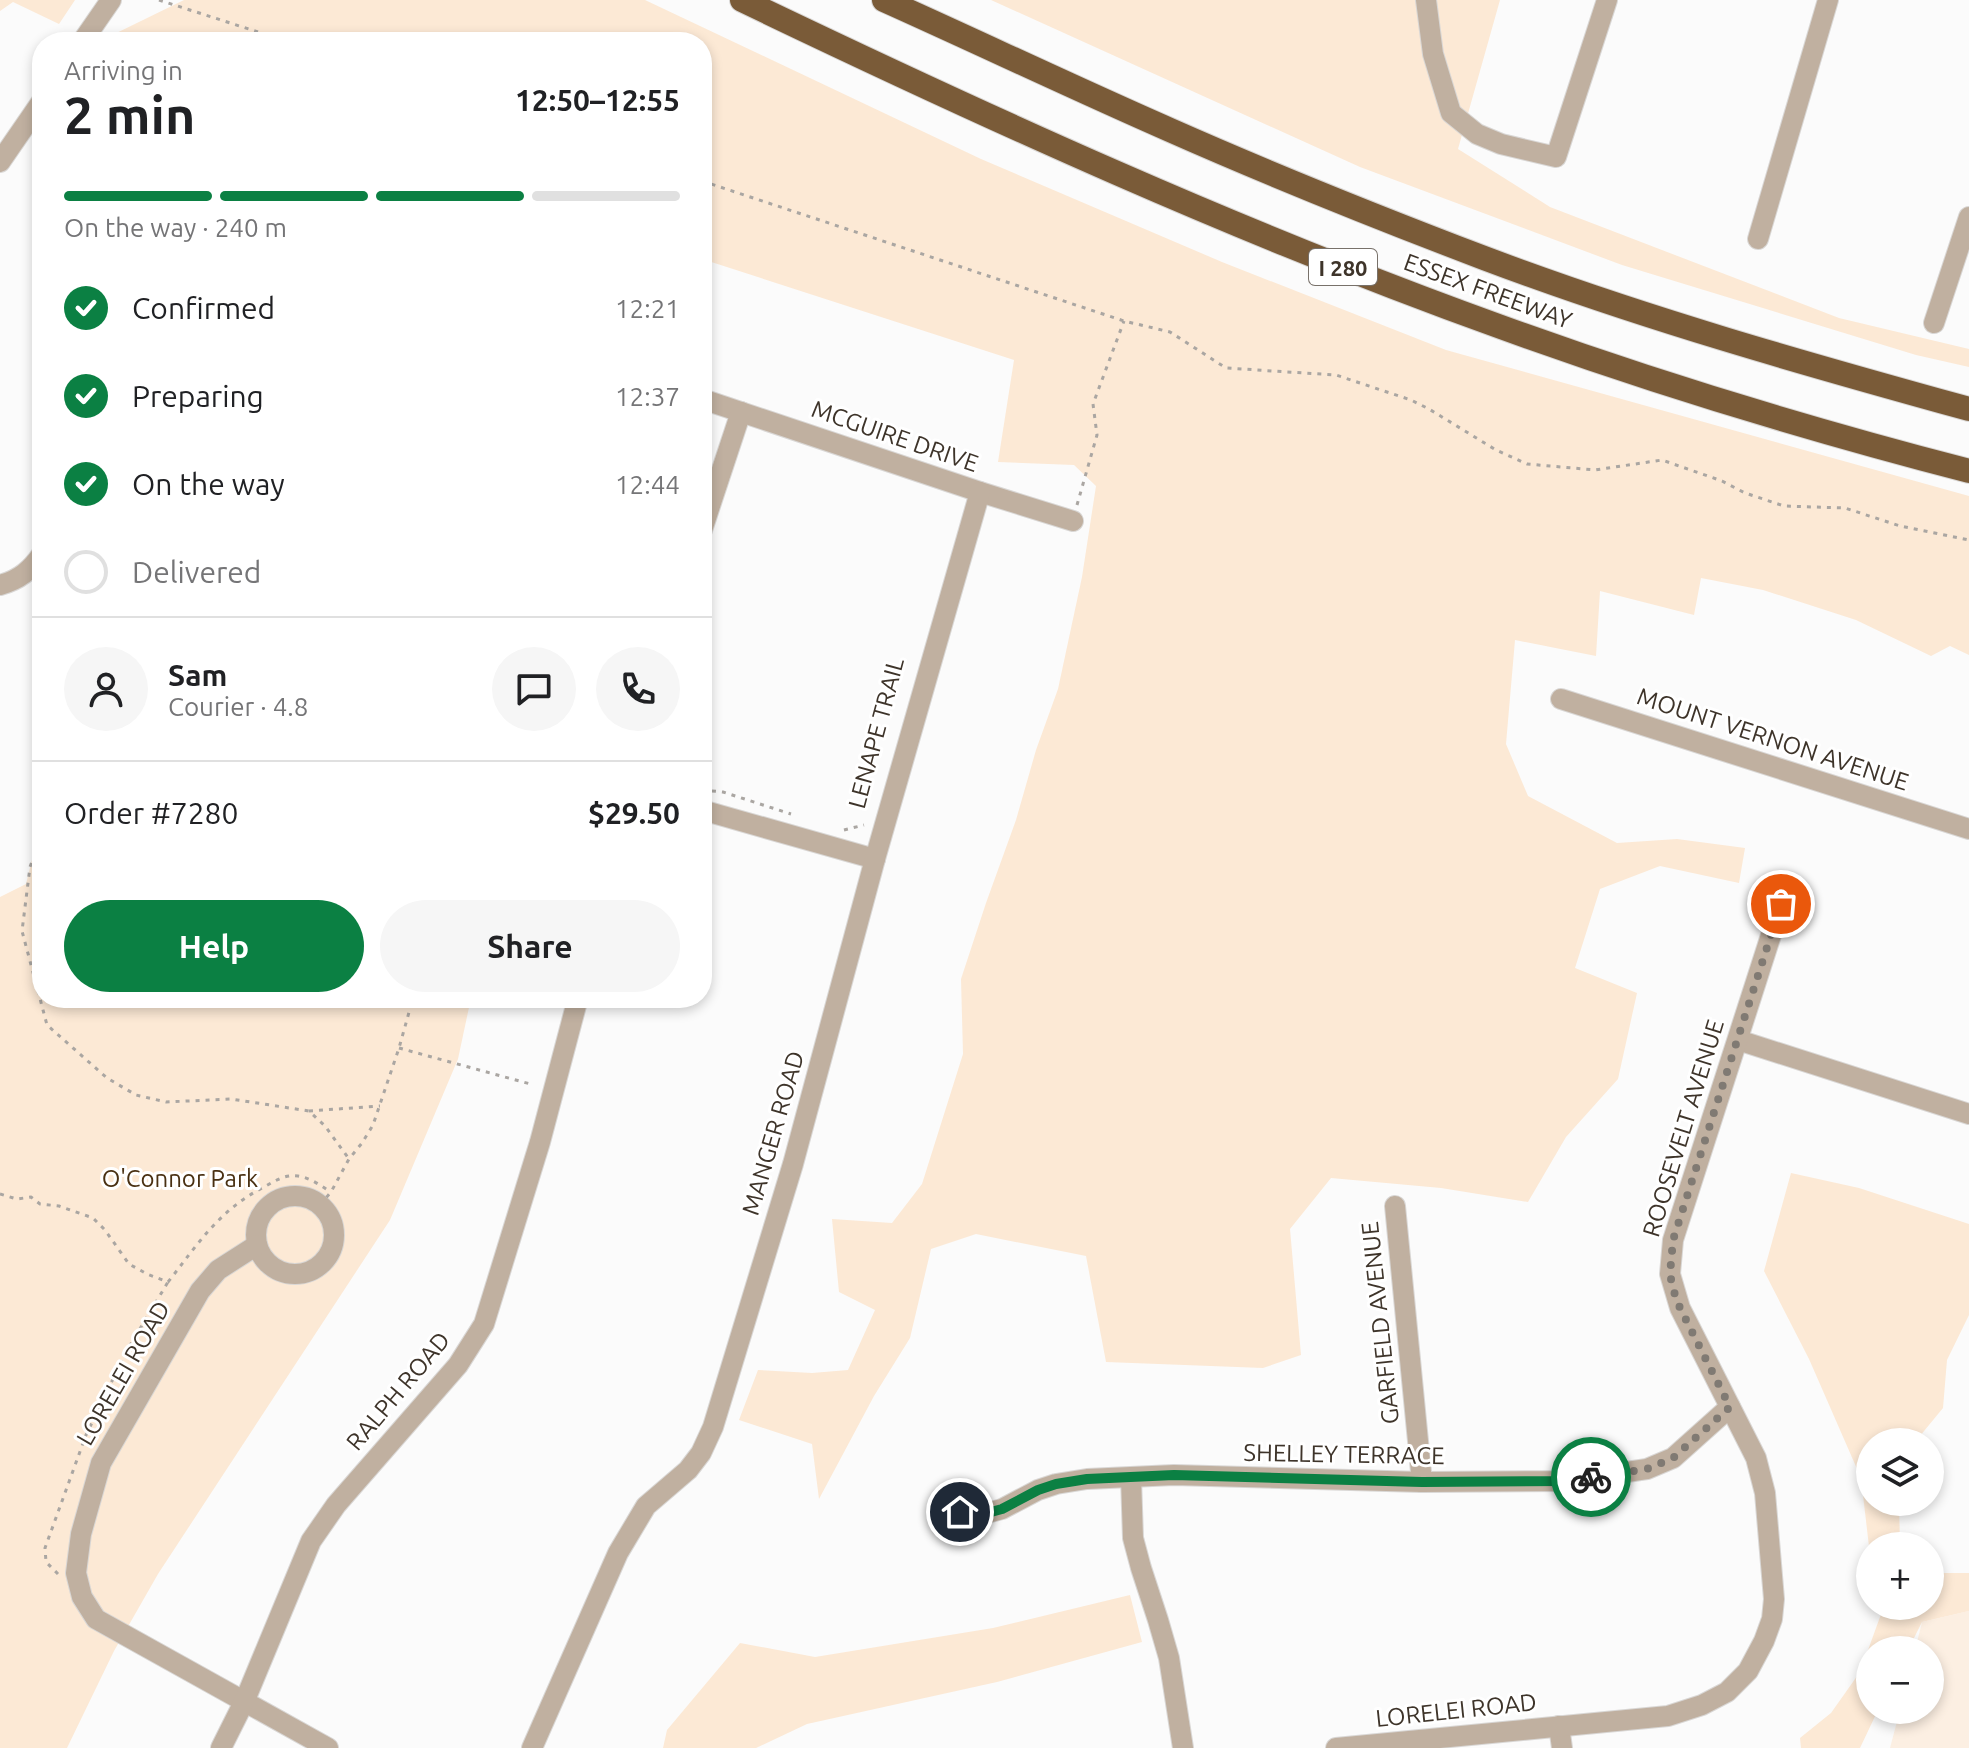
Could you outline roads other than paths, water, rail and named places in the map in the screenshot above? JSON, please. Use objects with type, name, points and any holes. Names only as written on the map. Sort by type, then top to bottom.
[{"type":"highway","name":"ESSEX FREEWAY","points":[[742,0],[1103,167],[1367,277],[1630,372],[1776,418],[1969,471]]},
{"type":"highway","name":"ESSEX FREEWAY","points":[[884,0],[1171,131],[1486,259],[1741,345],[1969,409]]},
{"type":"street","points":[[89,32],[111,0]]},
{"type":"street","points":[[1426,0],[1433,54],[1451,113],[1477,134],[1501,144],[1556,157],[1607,0]]},
{"type":"street","points":[[1758,239],[1828,0]]},
{"type":"street","points":[[0,162],[32,116]]},
{"type":"street","points":[[1934,323],[1969,217]]},
{"type":"street","name":"MCGUIRE DRIVE","points":[[712,402],[1073,521]]},
{"type":"street","points":[[712,500],[741,412]]},
{"type":"street","name":"MANGER ROAD","points":[[532,1748],[618,1553],[646,1506],[688,1470],[701,1453],[713,1427],[793,1164],[875,859],[980,492]]},
{"type":"street","points":[[0,585],[16,581],[32,567]]},
{"type":"street","name":"MOUNT VERNON AVENUE","points":[[1561,699],[1969,829]]},
{"type":"street","points":[[712,813],[875,859]]},
{"type":"street","name":"ROOSEVELT AVENUE","points":[[1559,1726],[1668,1716],[1702,1705],[1727,1692],[1748,1671],[1772,1619],[1774,1599],[1765,1493],[1750,1444],[1680,1308],[1670,1274],[1673,1240],[1781,904]]},
{"type":"street","name":"RALPH ROAD","points":[[221,1748],[245,1700],[311,1541],[336,1505],[458,1365],[484,1324],[540,1142],[575,1008]]},
{"type":"street","points":[[1738,1040],[1969,1114]]},
{"type":"street","points":[[297,1196],[326,1199],[334,1234],[333,1246],[321,1265],[311,1271],[289,1274],[269,1264],[257,1245],[259,1221],[274,1202],[297,1196]]},
{"type":"street","name":"GARFIELD AVENUE","points":[[1395,1206],[1422,1482]]},
{"type":"street","name":"LORELEI ROAD","points":[[257,1245],[218,1270],[200,1291],[101,1463],[81,1534],[76,1573],[82,1597],[96,1619],[328,1748]]},
{"type":"street","name":"SHELLEY TERRACE","points":[[941,1510],[980,1515],[1002,1509],[1038,1490],[1087,1479],[1174,1475],[1422,1482],[1566,1481],[1647,1469],[1673,1458],[1730,1407]]},
{"type":"street","points":[[1131,1478],[1133,1538],[1169,1658],[1183,1748]]},
{"type":"street","name":"LORELEI ROAD","points":[[1336,1748],[1559,1726],[1562,1748]]},
{"type":"park label","name":"O'Connor Park","points":[[180,1178]]}]
